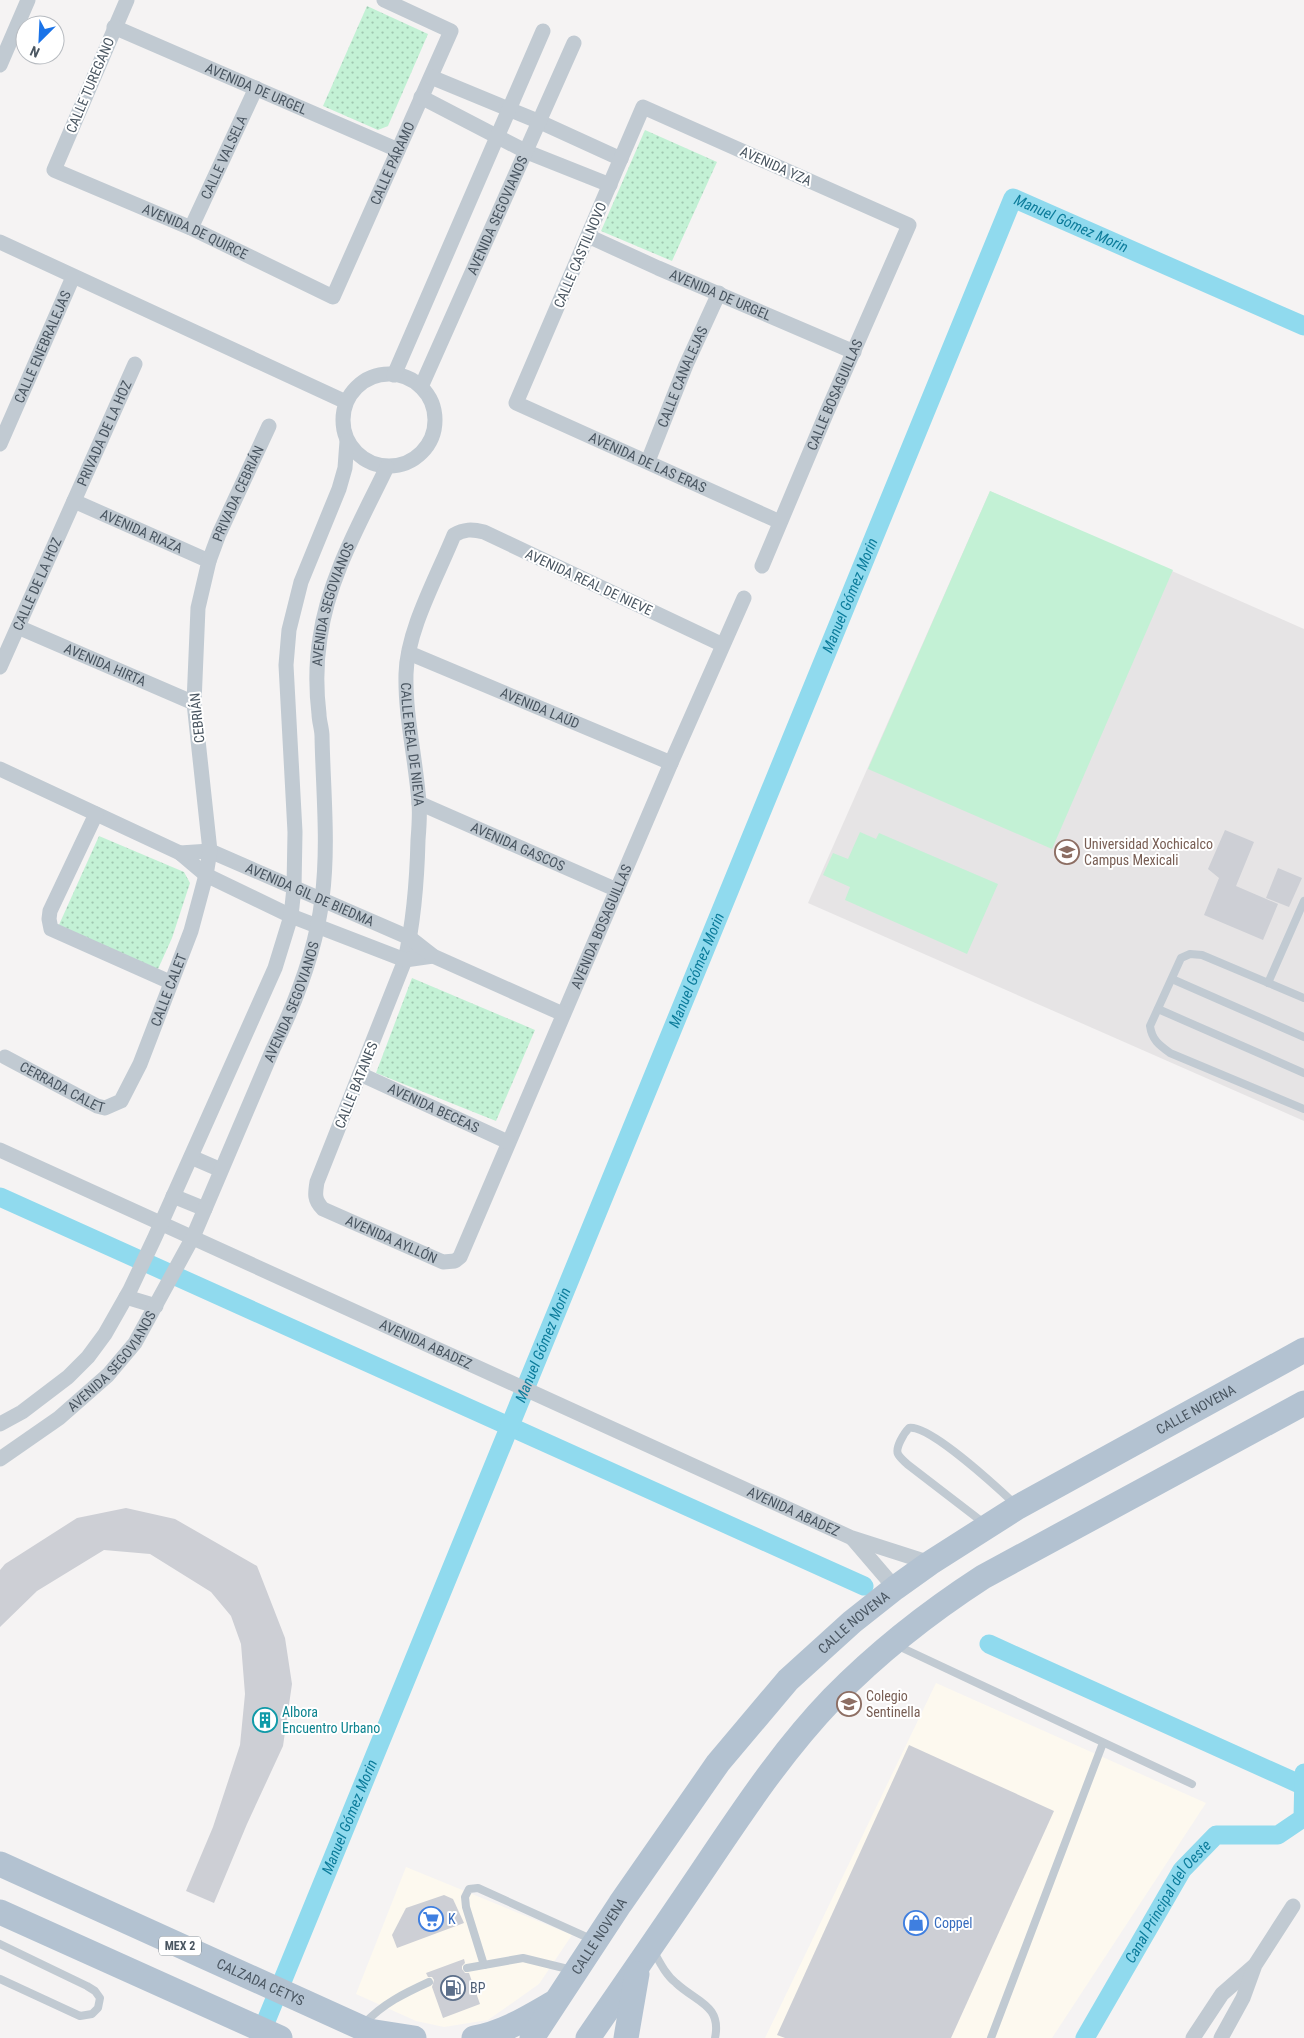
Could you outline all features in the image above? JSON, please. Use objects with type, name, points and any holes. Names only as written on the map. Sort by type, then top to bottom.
[{"type":"main road","name":"CALLE NOVENA","points":[[532,2038],[595,1941],[725,1755],[788,1680],[852,1622],[930,1563],[1018,1507],[1304,1350]]},
{"type":"main road","points":[[588,2038],[752,1797],[785,1753],[833,1698],[892,1643],[939,1606],[983,1577],[1304,1403]]},
{"type":"main road","name":"CALZADA CETYS","points":[[0,1864],[371,2032],[414,2038]]},
{"type":"main road","points":[[3,1915],[280,2038]]},
{"type":"main road","points":[[626,2038],[645,1954]]},
{"type":"main road","points":[[474,2038],[492,2035],[514,2025],[557,2000]]},
{"type":"street","points":[[0,65],[28,0]]},
{"type":"street","name":"CALLE TUREGANO","points":[[54,170],[127,0]]},
{"type":"street","name":"CALLE PÁRAMO","points":[[333,297],[451,31],[384,0]]},
{"type":"street","name":"AVENIDA DE URGEL","points":[[114,27],[398,150]]},
{"type":"street","points":[[394,375],[543,31]]},
{"type":"street","name":"AVENIDA SEGOVIANOS","points":[[421,388],[574,43]]},
{"type":"street","points":[[431,77],[540,122],[621,159]]},
{"type":"street","name":"CALLE VALSELA","points":[[191,228],[256,88]]},
{"type":"street","points":[[421,97],[527,152],[610,185]]},
{"type":"street","name":"CALLE CASTILNOVO","points":[[516,402],[644,107]]},
{"type":"street","name":"AVENIDA YZA","points":[[644,107],[909,225]]},
{"type":"street","name":"AVENIDA DE QUIRCE","points":[[54,170],[191,228],[333,297]]},
{"type":"street","name":"CALLE BOSAGUILLAS","points":[[762,566],[909,225]]},
{"type":"street","name":"AVENIDA DE URGEL","points":[[588,236],[854,352]]},
{"type":"street","points":[[0,242],[346,402]]},
{"type":"street","name":"CALLE ENEBRALEJAS","points":[[0,444],[73,277]]},
{"type":"street","name":"CALLE CANALEJAS","points":[[648,461],[686,365],[719,293]]},
{"type":"street","name":"PRIVADA DE LA HOZ","points":[[74,501],[135,364]]},
{"type":"street","points":[[382,375],[404,377],[421,388],[429,398],[434,412],[435,425],[431,439],[424,450],[414,460],[401,465],[387,467],[364,459],[347,441],[343,428],[342,415],[346,402],[352,392],[360,384],[382,375]]},
{"type":"street","name":"AVENIDA DE LAS ERAS","points":[[516,402],[780,522]]},
{"type":"street","name":"PRIVADA CEBRIÁN","points":[[209,562],[219,534],[269,426]]},
{"type":"street","name":"AVENIDA SEGOVIANOS","points":[[0,1424],[22,1412],[60,1383],[88,1357],[105,1334],[128,1294],[155,1237],[275,968],[291,916],[294,888],[295,832],[286,665],[289,630],[301,582],[339,490],[345,468],[347,441]]},
{"type":"street","name":"AVENIDA SEGOVIANOS","points":[[0,1459],[58,1418],[108,1375],[135,1342],[186,1253],[302,984],[317,928],[322,900],[326,842],[322,733],[316,668],[320,637],[326,607],[336,579],[387,467]]},
{"type":"street","name":"AVENIDA RIAZA","points":[[74,501],[209,562]]},
{"type":"street","name":"CALLE DE LA HOZ","points":[[0,667],[74,501]]},
{"type":"street","name":"AVENIDA REAL DE NIEVE","points":[[454,536],[461,531],[473,529],[484,532],[723,646]]},
{"type":"street","name":"CALLE REAL DE NIEVA","points":[[405,960],[415,910],[419,803],[412,751],[407,684],[409,653],[411,638],[454,536]]},
{"type":"street","name":"CEBRIÁN","points":[[206,875],[210,851],[193,678],[198,608],[209,562]]},
{"type":"street","name":"AVENIDA BOSAGUILLAS","points":[[460,1257],[671,763],[744,598]]},
{"type":"street","name":"AVENIDA HIRTA","points":[[18,627],[194,703]]},
{"type":"street","name":"AVENIDA LAÚD","points":[[409,653],[671,763]]},
{"type":"street","name":"AVENIDA GIL DE BIEDMA","points":[[0,769],[180,853],[206,875],[317,928],[405,960],[433,956]]},
{"type":"street","name":"AVENIDA GASCOS","points":[[419,803],[617,890]]},
{"type":"street","points":[[96,814],[50,911],[49,918],[52,929],[56,933],[170,982]]},
{"type":"street","name":"AVENIDA GIL DE BIEDMA","points":[[180,853],[210,851],[410,938],[433,956],[563,1014]]},
{"type":"street","name":"CALLE CALET","points":[[121,1101],[140,1064],[191,931],[206,875]]},
{"type":"street","name":"CALLE BATANES","points":[[323,1209],[317,1203],[314,1194],[317,1182],[405,960]]},
{"type":"street","name":"CERRADA CALET","points":[[5,1056],[97,1106],[105,1108],[121,1101]]},
{"type":"street","name":"AVENIDA BECEAS","points":[[360,1074],[508,1142]]},
{"type":"street","name":"AVENIDA ABADEZ","points":[[0,1150],[852,1538],[930,1563]]},
{"type":"street","points":[[191,1157],[221,1170]]},
{"type":"street","points":[[173,1196],[205,1209]]},
{"type":"street","name":"AVENIDA AYLLÓN","points":[[323,1209],[443,1262],[454,1261],[460,1257]]},
{"type":"street","points":[[128,1294],[158,1303]]},
{"type":"street","name":"AVENIDA ABADEZ","points":[[852,1538],[895,1588]]},
{"type":"street","points":[[1222,2038],[1243,1998],[1256,1965],[1293,1906]]},
{"type":"street","points":[[1193,2038],[1222,1994],[1256,1965]]},
{"type":"lane","points":[[1268,983],[1304,901]]},
{"type":"lane","points":[[1304,998],[1202,955],[1190,954],[1181,958],[1150,1026],[1151,1036],[1170,1053],[1304,1109]]},
{"type":"lane","points":[[1172,979],[1304,1037]]},
{"type":"lane","points":[[1158,1008],[1304,1073]]},
{"type":"lane","points":[[988,1526],[898,1455],[897,1450],[905,1432],[909,1428],[919,1429],[930,1435],[990,1480],[1018,1507]]},
{"type":"lane","points":[[892,1643],[1192,1784]]},
{"type":"lane","points":[[991,2038],[1103,1743]]},
{"type":"lane","points":[[484,1965],[466,1907],[465,1897],[469,1889],[478,1888],[595,1941]]},
{"type":"lane","points":[[0,1944],[95,1991],[100,1998],[98,2008],[92,2014],[80,2016],[0,1979]]},
{"type":"lane","points":[[645,1954],[662,1967],[676,1984],[704,2004],[713,2013],[718,2025],[715,2038]]},
{"type":"lane","points":[[467,1968],[523,1958],[576,1971]]},
{"type":"lane","points":[[371,2032],[376,2011],[410,1990],[429,1982]]},
{"type":"shaded area","name":"Universidad Xochicalco Campus Mexicali","points":[[990,491],[1304,629],[1304,1121],[808,903]]},
{"type":"shaded area","points":[[936,1683],[1206,1803],[1052,2038],[765,2038]]},
{"type":"shaded area","points":[[406,1867],[572,1935],[539,1984],[488,2020],[444,2027],[416,2021],[356,1994]]},
{"type":"green space","points":[[367,6],[428,34],[388,126],[378,130],[323,106]]},
{"type":"green space","points":[[645,130],[717,162],[672,261],[601,231]]},
{"type":"green space","points":[[990,491],[1173,570],[1052,849],[868,769]]},
{"type":"green space","points":[[860,832],[876,839],[879,833],[998,884],[967,954],[845,900],[850,887],[823,875],[833,853],[848,859]]},
{"type":"green space","points":[[99,836],[184,872],[190,883],[172,938],[158,969],[58,927]]},
{"type":"green space","points":[[412,978],[535,1030],[496,1121],[376,1073]]},
{"type":"building","points":[[1225,830],[1254,842],[1236,886],[1278,904],[1263,940],[1204,915],[1219,878],[1208,869]]},
{"type":"building","points":[[1278,868],[1302,878],[1289,907],[1266,898]]},
{"type":"building","name":"Albora Encuentro Urbano","points":[[126,1508],[175,1519],[257,1566],[285,1638],[292,1684],[283,1746],[247,1824],[214,1903],[186,1891],[213,1827],[240,1745],[245,1694],[241,1644],[231,1616],[211,1592],[150,1554],[104,1550],[37,1591],[0,1627],[0,1570],[5,1564],[77,1518]]},
{"type":"building","name":"Coppel","points":[[909,1745],[1054,1811],[951,2038],[785,2038],[777,2035]]},
{"type":"building","points":[[444,1895],[453,1899],[464,1923],[397,1948],[392,1935],[406,1908]]},
{"type":"building","name":"BP","points":[[464,1959],[465,1963],[462,1969],[465,1973],[469,1973],[480,2004],[443,2018],[432,1987],[434,1980],[432,1977],[428,1977],[426,1973]]},
{"type":"waterway","name":"Manuel Gómez Morin","points":[[259,2038],[1013,198],[1304,326]]},
{"type":"waterway","points":[[0,1197],[864,1586]]},
{"type":"waterway","points":[[989,1644],[1304,1786]]},
{"type":"waterway","name":"Canal Principal del Oeste","points":[[1085,2038],[1182,1870],[1216,1835],[1278,1835],[1303,1818],[1304,1773]]},
{"type":"place","name":"Universidad Xochicalco Campus Mexicali","points":[[1067,852]]},
{"type":"place","name":"Colegio Sentinella","points":[[849,1704]]},
{"type":"place","name":"Albora Encuentro Urbano","points":[[265,1720]]},
{"type":"place","name":"K","points":[[431,1919]]},
{"type":"place","name":"Coppel","points":[[916,1923]]},
{"type":"place","name":"BP","points":[[453,1988]]}]
